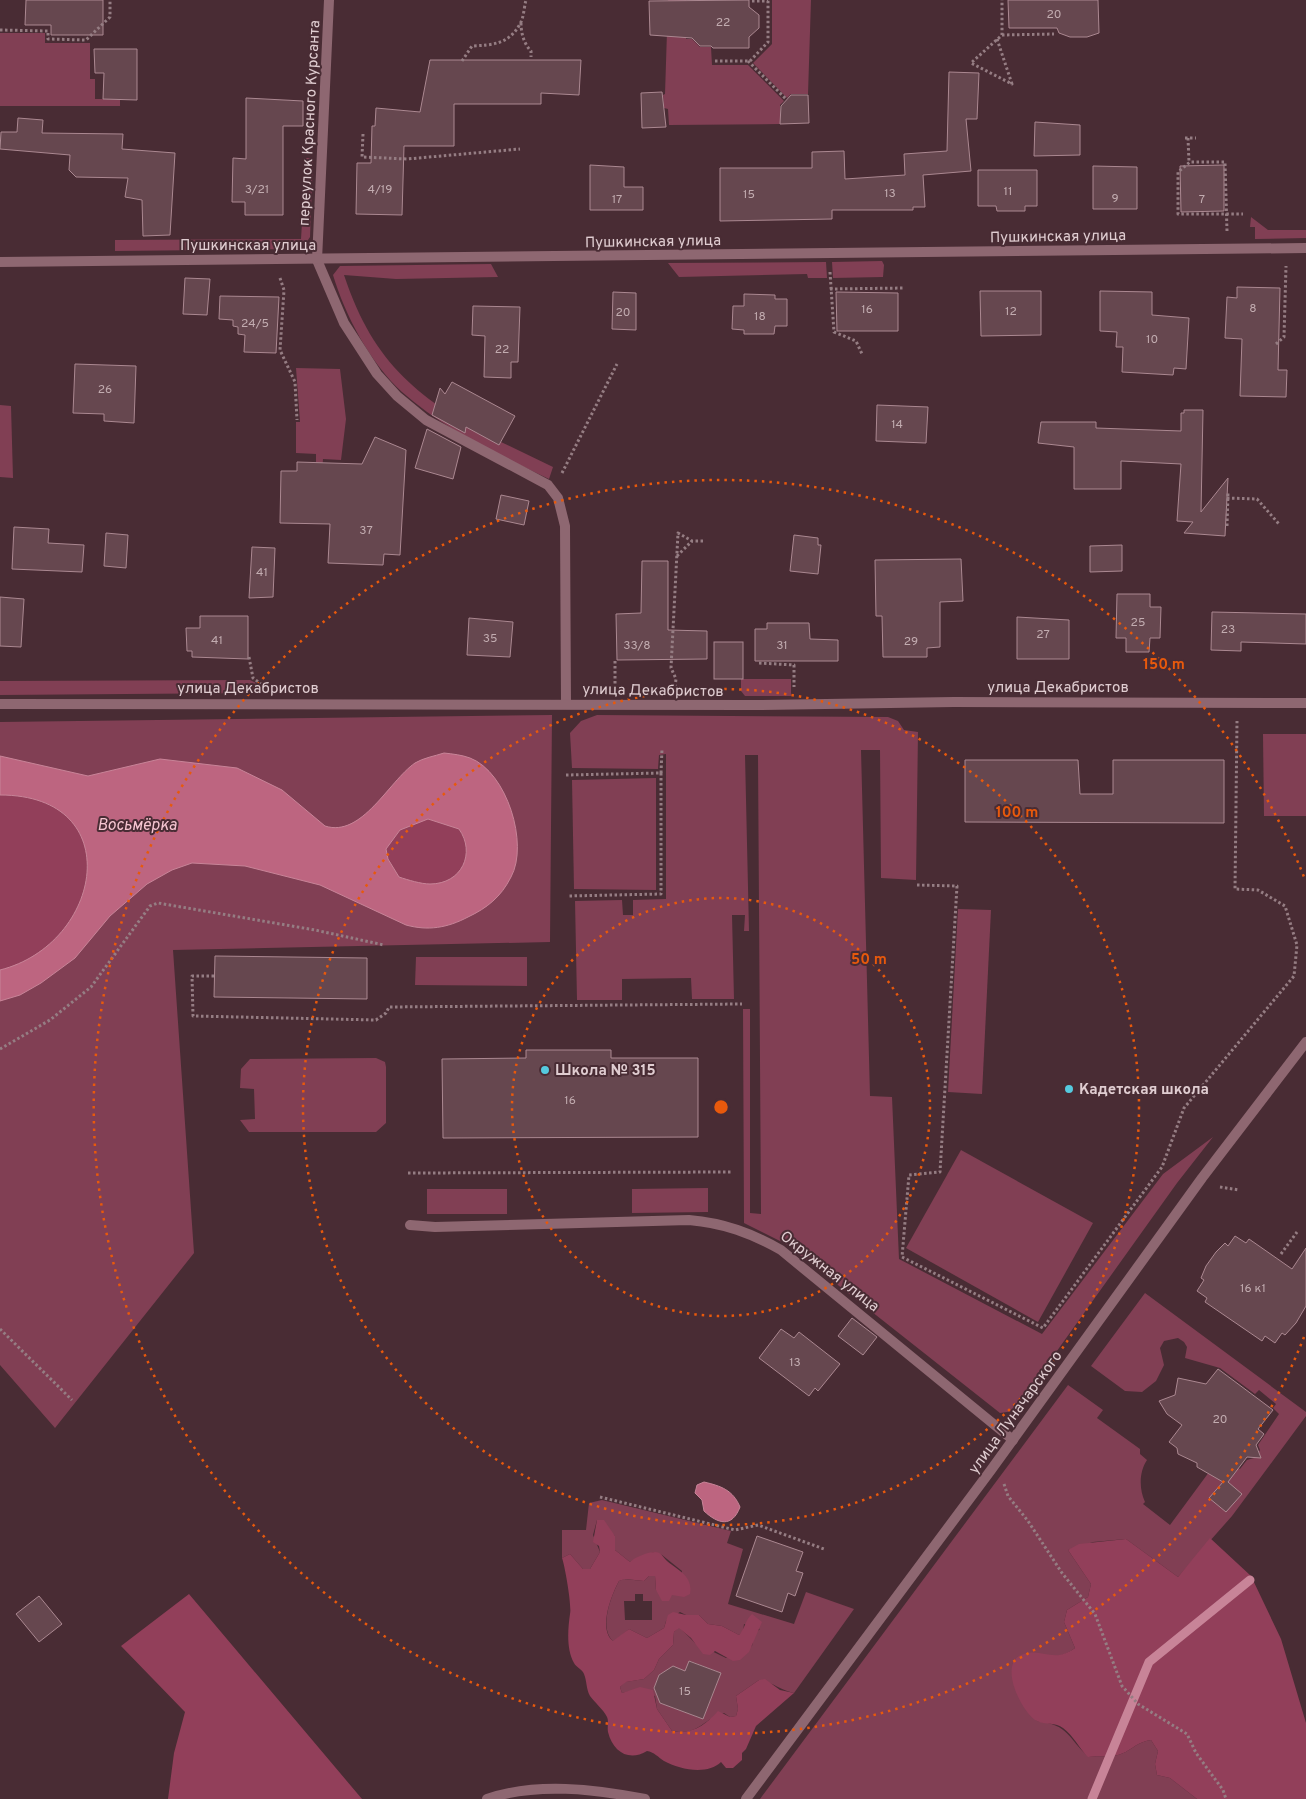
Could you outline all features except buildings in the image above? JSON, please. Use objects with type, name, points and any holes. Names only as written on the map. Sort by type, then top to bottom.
[{"type":"street","name":"переулок Красного Курсанта","points":[[329,0],[317,260],[344,323],[373,368],[397,396],[426,420],[548,485],[553,492]]},
{"type":"street","name":"Пушкинская улица","points":[[0,262],[1306,248]]},
{"type":"street","points":[[553,492],[558,498],[565,526],[566,704]]},
{"type":"street","name":"улица Декабристов","points":[[0,704],[759,705],[954,702],[1306,703]]},
{"type":"street","name":"улица Луначарского","points":[[746,1799],[991,1470],[1207,1171],[1306,1042]]},
{"type":"street","name":"Окружная улица","points":[[410,1225],[435,1227],[689,1220],[710,1222],[745,1231],[781,1250],[1013,1440]]},
{"type":"street","points":[[487,1799],[528,1791],[574,1789],[645,1799]]},
{"type":"path","points":[[0,30],[48,31],[48,39],[86,40],[110,17],[110,0]]},
{"type":"path","points":[[526,0],[521,22],[523,36],[526,46],[531,51],[531,57]]},
{"type":"path","points":[[715,61],[748,61],[768,42],[768,0],[752,0]]},
{"type":"path","points":[[1002,0],[1002,35]]},
{"type":"path","points":[[462,61],[472,46],[501,43],[509,38],[521,22]]},
{"type":"path","points":[[997,39],[1012,84],[971,63],[997,39],[1002,35],[1054,34]]},
{"type":"path","points":[[748,61],[786,99]]},
{"type":"path","points":[[363,134],[362,157],[406,159],[520,149]]},
{"type":"path","points":[[1189,163],[1187,138],[1196,138]]},
{"type":"path","points":[[1227,228],[1226,214],[1225,162],[1189,163],[1178,172],[1178,214],[1226,214],[1243,214]]},
{"type":"path","points":[[1276,344],[1284,337],[1286,268]]},
{"type":"path","points":[[280,278],[284,290],[280,350],[295,382],[297,420]]},
{"type":"path","points":[[830,278],[834,332],[856,341],[862,354]]},
{"type":"path","points":[[830,289],[904,288]]},
{"type":"path","points":[[553,492],[617,364]]},
{"type":"path","points":[[1227,526],[1228,492]]},
{"type":"path","points":[[1227,498],[1257,499],[1278,524]]},
{"type":"path","points":[[676,679],[671,668],[678,533],[692,541],[703,541]]},
{"type":"path","points":[[677,556],[692,541]]},
{"type":"path","points":[[249,657],[252,678],[261,684]]},
{"type":"path","points":[[615,661],[616,679]]},
{"type":"path","points":[[759,663],[794,665],[794,679]]},
{"type":"path","points":[[917,885],[957,886],[940,1172],[909,1175],[902,1257],[1043,1328],[1162,1167],[1184,1108],[1294,976],[1297,945],[1285,906],[1258,890],[1235,889],[1237,703]]},
{"type":"path","points":[[568,896],[661,894],[662,749]]},
{"type":"path","points":[[566,774],[661,773]]},
{"type":"path","points":[[0,1049],[50,1020],[91,987],[150,906],[158,903],[316,930],[384,945]]},
{"type":"path","points":[[214,976],[192,976],[193,1016],[376,1020],[386,1013],[389,1007],[742,1004]]},
{"type":"path","points":[[408,1173],[731,1172]]},
{"type":"path","points":[[1281,1254],[1297,1232]]},
{"type":"path","points":[[0,1329],[72,1400]]},
{"type":"path","points":[[991,1470],[1005,1485],[1008,1496],[1028,1521],[1062,1574],[1095,1614],[1122,1686],[1138,1704],[1187,1734],[1196,1753],[1223,1790],[1226,1799]]},
{"type":"path","points":[[600,1497],[735,1530],[758,1525],[824,1549]]},
{"type":"shaded area","points":[[668,0],[686,0],[686,39],[692,39],[700,47],[711,47],[712,65],[748,65],[784,101],[780,105],[780,124],[669,125],[668,109],[664,108],[663,95],[665,94]]},
{"type":"shaded area","points":[[772,0],[811,0],[808,94],[791,94],[787,98],[753,63],[772,44]]},
{"type":"shaded area","points":[[0,33],[45,33],[45,43],[90,43],[90,79],[95,79],[95,99],[120,99],[120,106],[0,106]]},
{"type":"shaded area","points":[[306,158],[313,158],[310,237],[304,246],[293,249],[115,251],[115,240],[301,239]]},
{"type":"shaded area","points":[[1251,217],[1268,230],[1306,230],[1306,238],[1255,239],[1255,227],[1250,227]]},
{"type":"shaded area","points":[[882,261],[884,265],[883,277],[833,278],[832,262]]},
{"type":"shaded area","points":[[826,262],[827,278],[808,278],[807,274],[679,277],[668,263]]},
{"type":"shaded area","points":[[491,264],[498,277],[396,279],[344,275],[356,307],[370,334],[386,357],[403,376],[445,411],[499,445],[501,442],[553,467],[549,479],[491,451],[436,418],[402,392],[379,367],[360,338],[344,306],[333,275],[340,266]]},
{"type":"shaded area","points":[[296,368],[340,369],[346,419],[341,460],[323,459],[321,486],[316,485],[316,454],[296,453],[296,422],[300,422]]},
{"type":"shaded area","points":[[0,405],[11,406],[13,478],[0,477]]},
{"type":"shaded area","points":[[741,679],[791,679],[791,696],[745,696],[741,691]]},
{"type":"shaded area","points":[[250,680],[256,683],[255,693],[0,695],[0,681]]},
{"type":"shaded area","points":[[552,715],[550,942],[173,950],[194,1253],[55,1428],[0,1365],[0,722]]},
{"type":"shaded area","points":[[597,715],[888,717],[898,721],[904,730],[918,732],[916,880],[881,878],[880,750],[861,750],[870,1096],[892,1097],[899,1259],[1042,1334],[1163,1174],[1213,1137],[1177,1183],[1014,1411],[1000,1413],[786,1244],[744,1223],[743,1009],[750,1009],[750,1213],[761,1214],[758,755],[745,755],[749,931],[744,931],[745,915],[732,915],[734,999],[692,999],[691,978],[622,979],[622,1000],[577,1000],[575,901],[622,900],[623,915],[633,915],[633,900],[666,899],[666,754],[659,755],[658,769],[572,768],[570,733],[581,721]]},
{"type":"shaded area","points":[[1263,734],[1306,734],[1306,816],[1264,816]]},
{"type":"shaded area","points":[[656,778],[656,890],[574,889],[572,780]]},
{"type":"shaded area","points":[[0,795],[41,801],[69,819],[84,844],[87,873],[79,903],[62,932],[35,955],[0,970]]},
{"type":"shaded area","points":[[428,819],[459,829],[466,848],[466,857],[458,873],[441,883],[426,884],[399,877],[388,858],[386,849],[400,830]]},
{"type":"shaded area","points":[[958,909],[991,910],[982,1094],[948,1092]]},
{"type":"shaded area","points":[[416,957],[527,957],[527,986],[415,985]]},
{"type":"shaded area","points":[[376,1058],[385,1062],[386,1067],[386,1123],[376,1132],[249,1132],[240,1120],[255,1119],[254,1089],[240,1088],[241,1069],[250,1059]]},
{"type":"shaded area","points":[[961,1150],[1093,1223],[1038,1322],[906,1248]]},
{"type":"shaded area","points":[[708,1188],[708,1212],[632,1213],[632,1189]]},
{"type":"shaded area","points":[[427,1189],[507,1189],[507,1214],[427,1214]]},
{"type":"shaded area","points":[[1145,1293],[1306,1412],[1306,1416],[1232,1516],[1178,1577],[1126,1539],[1093,1542],[1068,1550],[1091,1584],[1088,1597],[1067,1610],[1064,1622],[1075,1648],[1060,1656],[1045,1656],[1034,1653],[1015,1688],[1037,1721],[1062,1729],[1089,1757],[1118,1755],[1151,1740],[1158,1751],[1155,1764],[1157,1775],[1170,1778],[1197,1799],[760,1799],[1068,1385],[1103,1410],[1097,1418],[1140,1449],[1140,1454],[1147,1460],[1142,1470],[1141,1481],[1145,1502],[1143,1504],[1170,1525],[1212,1468],[1225,1460],[1240,1469],[1247,1460],[1254,1458],[1260,1450],[1258,1445],[1279,1414],[1273,1408],[1276,1404],[1259,1390],[1255,1394],[1220,1368],[1185,1358],[1187,1347],[1178,1338],[1164,1341],[1160,1348],[1164,1365],[1156,1381],[1142,1392],[1125,1391],[1091,1366]]},
{"type":"shaded area","points":[[602,1500],[731,1531],[727,1543],[743,1549],[728,1604],[794,1624],[806,1592],[854,1609],[794,1693],[759,1680],[736,1696],[738,1709],[736,1716],[730,1717],[724,1713],[694,1729],[681,1732],[672,1731],[657,1709],[655,1696],[635,1690],[622,1693],[620,1687],[625,1682],[644,1679],[654,1670],[659,1659],[673,1645],[674,1632],[679,1627],[695,1643],[726,1658],[752,1646],[755,1633],[760,1629],[744,1624],[743,1631],[739,1635],[722,1626],[708,1624],[699,1615],[686,1615],[680,1612],[666,1621],[664,1628],[647,1638],[629,1629],[614,1642],[609,1636],[606,1621],[610,1603],[619,1581],[624,1579],[644,1581],[649,1576],[655,1576],[656,1590],[678,1595],[682,1571],[662,1555],[654,1552],[630,1562],[615,1550],[615,1536],[597,1520],[593,1535],[600,1552],[590,1569],[583,1569],[570,1554],[562,1558],[562,1530],[586,1530],[589,1503]],"holes":[[[635,1594],[643,1594],[643,1601],[652,1601],[652,1620],[625,1620],[624,1601],[635,1601]],[[690,1661],[721,1673],[703,1719],[660,1703],[654,1688],[659,1675],[665,1671],[670,1673],[685,1671]]]},
{"type":"shaded area","points":[[597,1520],[604,1520],[615,1536],[615,1550],[630,1562],[645,1554],[659,1553],[684,1574],[690,1588],[690,1594],[684,1597],[672,1595],[669,1601],[662,1601],[656,1590],[655,1576],[649,1576],[644,1581],[625,1579],[619,1581],[607,1612],[606,1621],[606,1629],[613,1641],[629,1629],[647,1638],[664,1628],[668,1615],[673,1612],[699,1615],[708,1624],[722,1626],[739,1635],[752,1614],[762,1622],[749,1652],[740,1660],[733,1661],[715,1651],[710,1655],[703,1654],[691,1638],[679,1628],[674,1632],[673,1645],[659,1659],[654,1670],[644,1679],[626,1682],[620,1687],[622,1693],[640,1687],[653,1690],[657,1709],[672,1731],[679,1732],[698,1728],[718,1711],[730,1717],[736,1716],[738,1709],[736,1696],[759,1680],[765,1679],[780,1690],[794,1693],[756,1726],[746,1749],[742,1753],[742,1760],[733,1768],[726,1768],[721,1762],[709,1769],[686,1769],[664,1761],[647,1751],[628,1755],[618,1750],[610,1739],[607,1717],[590,1696],[584,1674],[571,1657],[568,1632],[570,1603],[562,1558],[570,1554],[583,1569],[590,1569],[600,1552],[599,1546],[593,1542]]},
{"type":"shaded area","points":[[1210,1538],[1251,1576],[1281,1639],[1306,1723],[1306,1799],[1197,1799],[1170,1778],[1157,1775],[1155,1764],[1158,1751],[1151,1740],[1118,1755],[1088,1757],[1063,1728],[1037,1721],[1031,1716],[1014,1688],[1012,1666],[1016,1659],[1024,1654],[1031,1653],[1061,1655],[1075,1648],[1064,1622],[1067,1610],[1088,1597],[1091,1584],[1068,1550],[1079,1544],[1126,1539],[1178,1577]]},
{"type":"shaded area","points":[[189,1594],[362,1799],[168,1799],[174,1753],[185,1712],[121,1646]]},
{"type":"water","name":"Восьмёрка","points":[[444,753],[470,758],[483,766],[495,778],[511,810],[516,829],[516,863],[511,877],[498,896],[475,914],[445,926],[430,928],[414,927],[320,885],[245,866],[192,863],[172,870],[147,884],[110,916],[75,958],[41,983],[20,995],[0,1001],[0,970],[35,955],[62,932],[79,903],[87,873],[84,844],[69,819],[41,801],[0,795],[0,756],[88,776],[160,759],[237,768],[282,790],[325,826],[338,827],[351,824],[363,816],[405,771],[415,763]],"holes":[[[428,819],[459,829],[464,838],[466,857],[458,873],[441,883],[419,883],[399,877],[388,859],[386,849],[400,830]]]},
{"type":"water","points":[[704,1482],[721,1487],[734,1496],[740,1507],[737,1514],[729,1521],[724,1522],[714,1519],[704,1511],[702,1500],[695,1493],[697,1485]]},
{"type":"waterway","points":[[1092,1799],[1149,1662],[1250,1580]]},
{"type":"place","name":"Школа № 315","points":[[545,1070]]},
{"type":"place","name":"Кадетская школа","points":[[1069,1089]]}]
